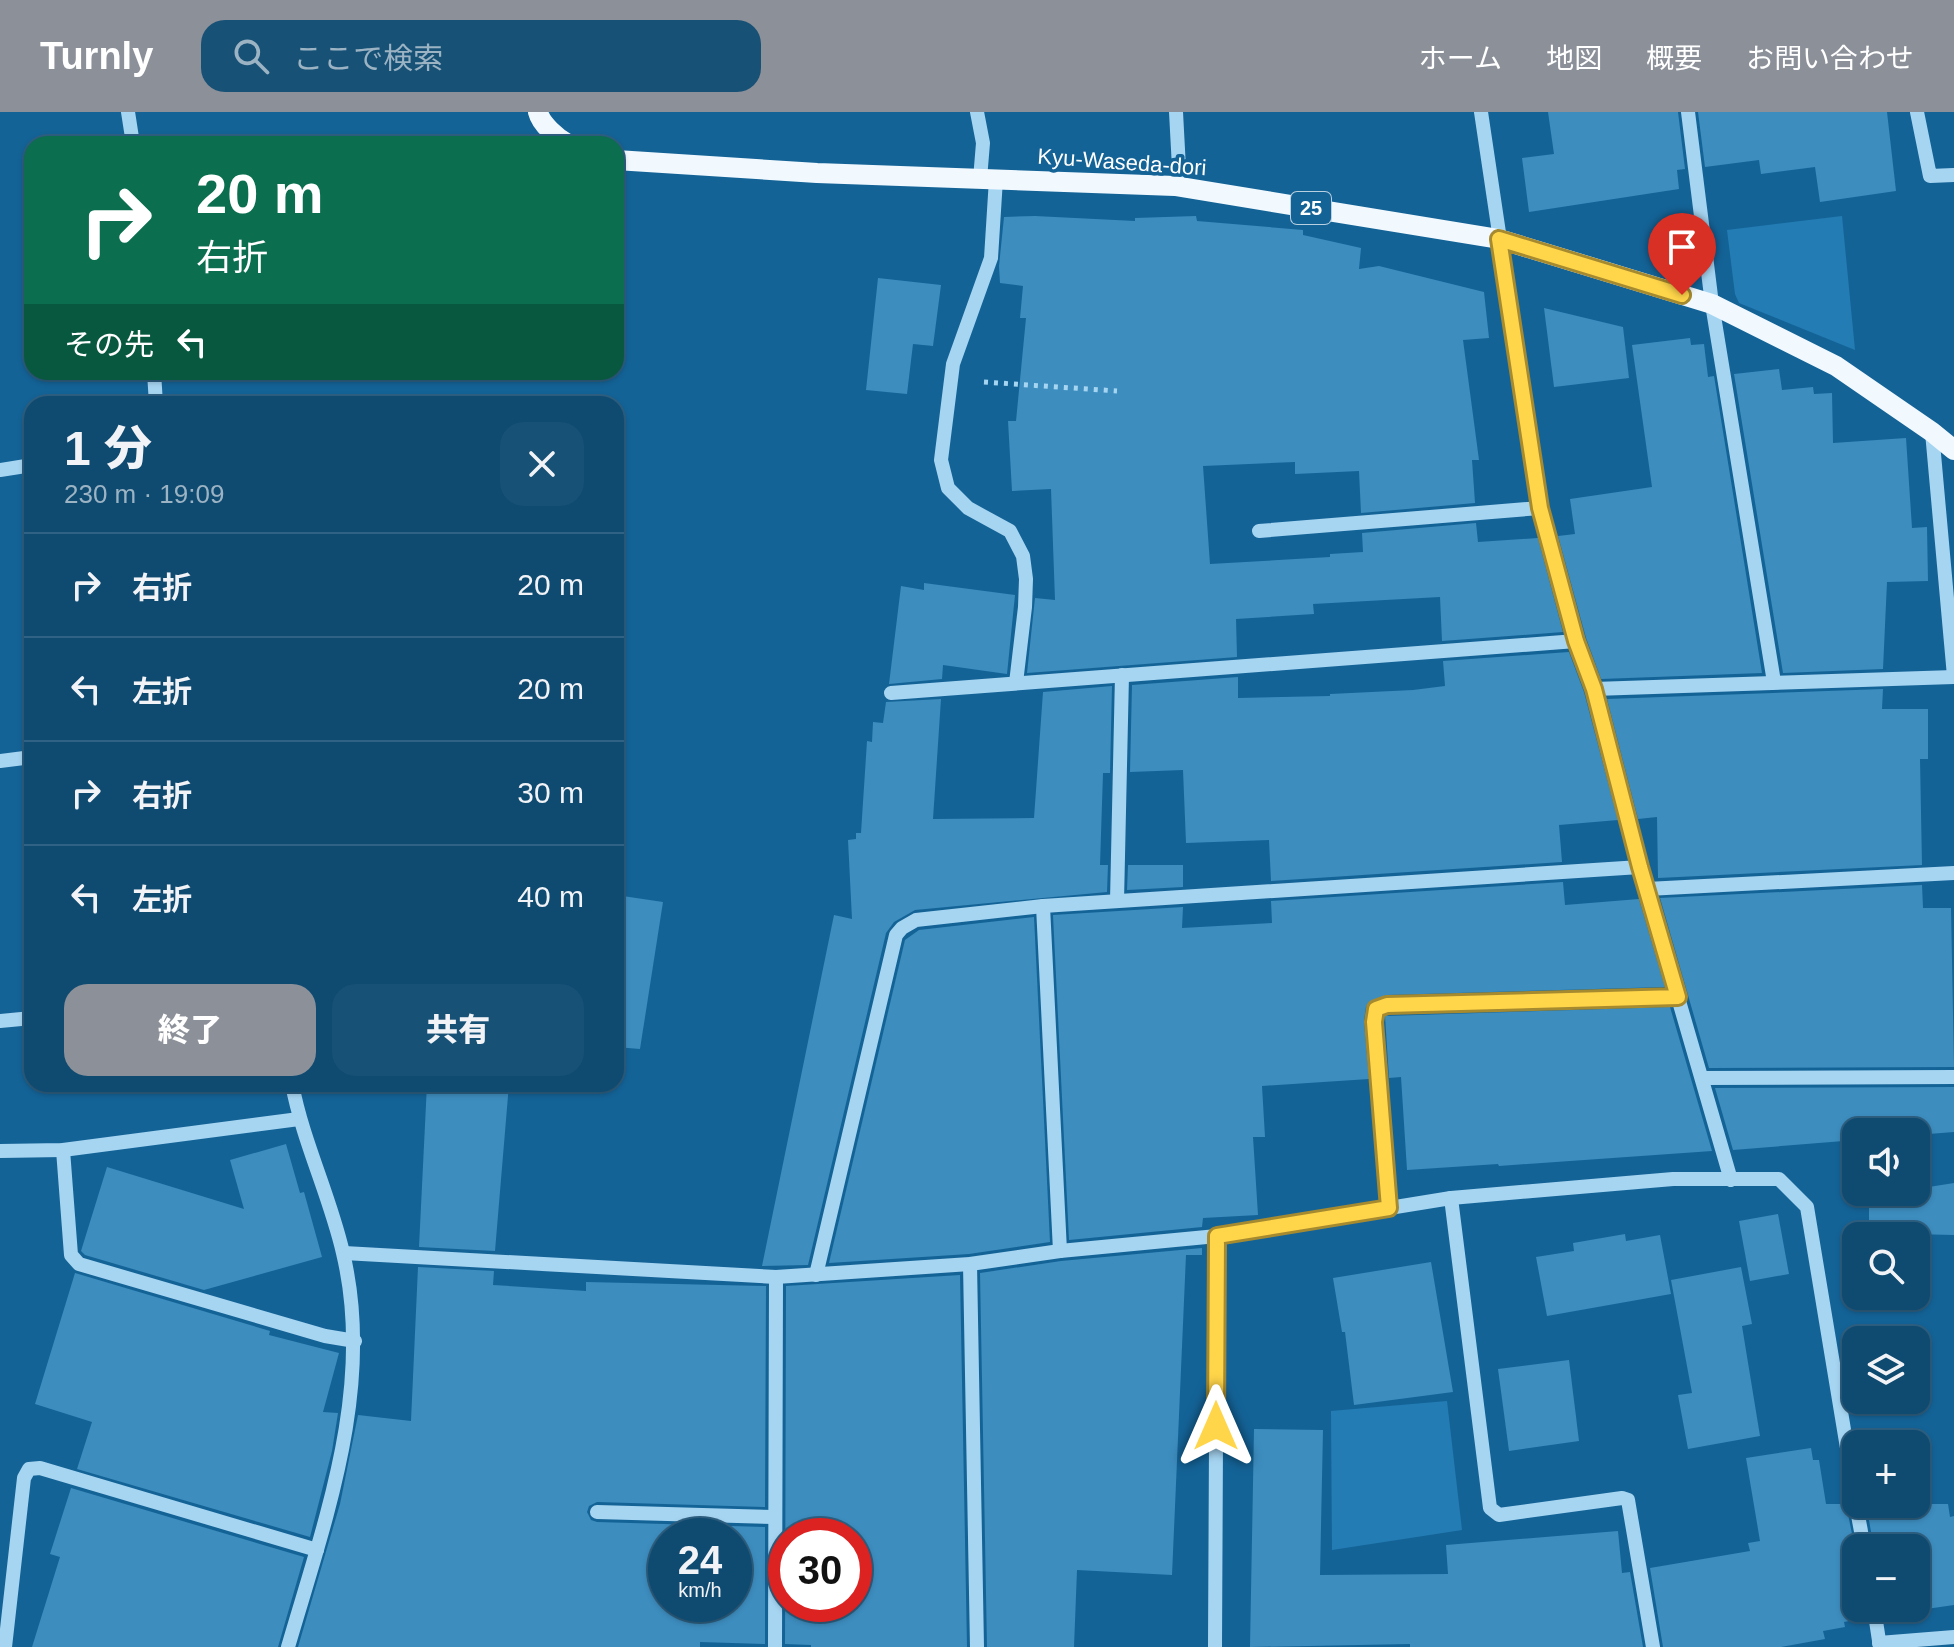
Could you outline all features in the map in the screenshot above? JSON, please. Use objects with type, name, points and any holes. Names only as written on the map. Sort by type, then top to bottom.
[{"type":"main road","points":[[538,112],[539,118],[556,136]]},
{"type":"main road","name":"Kyu-Waseda-dori","points":[[624,161],[817,173],[1175,186],[1499,239],[1712,304],[1836,366],[1954,450]]},
{"type":"street","points":[[128,112],[132,136]]},
{"type":"street","points":[[977,112],[988,179],[991,258],[953,364],[941,460],[948,488],[968,508],[1010,531],[1023,556],[1025,607],[1016,683]]},
{"type":"street","points":[[1175,186],[1179,168],[1176,112]]},
{"type":"street","points":[[1481,112],[1540,508],[1576,641],[1594,689],[1640,867],[1731,1180]]},
{"type":"street","points":[[1688,112],[1712,304],[1774,682]]},
{"type":"street","points":[[1917,112],[1930,176],[1954,175]]},
{"type":"street","points":[[1594,689],[1954,676],[1932,432]]},
{"type":"street","points":[[0,470],[24,466]]},
{"type":"street","points":[[1259,531],[1540,508]]},
{"type":"street","points":[[891,693],[1576,641]]},
{"type":"street","points":[[1117,901],[1122,675]]},
{"type":"street","points":[[0,761],[24,758]]},
{"type":"street","points":[[816,1275],[896,935],[916,920],[1043,906],[1640,867]]},
{"type":"street","points":[[1647,889],[1954,873]]},
{"type":"street","points":[[1043,906],[1060,1251]]},
{"type":"street","points":[[1389,1208],[1374,1022],[1376,1009],[1387,1005],[1678,997]]},
{"type":"street","points":[[0,1021],[24,1019]]},
{"type":"street","points":[[1702,1078],[1954,1077]]},
{"type":"street","points":[[288,1647],[333,1490],[351,1403],[355,1341],[344,1253],[299,1119],[294,1092]]},
{"type":"street","points":[[0,1151],[63,1150],[299,1119]]},
{"type":"street","points":[[63,1150],[71,1255],[79,1264],[325,1336],[355,1341]]},
{"type":"street","points":[[344,1253],[776,1277],[816,1275],[970,1264],[1060,1251],[1217,1236],[1451,1198],[1673,1179],[1779,1179],[1807,1207],[1844,1430]]},
{"type":"street","points":[[1451,1198],[1490,1508],[1499,1515],[1622,1498],[1628,1500],[1653,1647]]},
{"type":"street","points":[[1215,1647],[1217,1236]]},
{"type":"street","points":[[970,1264],[977,1647]]},
{"type":"street","points":[[775,1647],[776,1277]]},
{"type":"street","points":[[5,1647],[24,1478],[29,1469],[40,1468],[317,1550]]},
{"type":"street","points":[[597,1512],[775,1517]]},
{"type":"street","points":[[1876,1622],[1880,1645],[1954,1637]]},
{"type":"path","points":[[951,380],[1117,391]]},
{"type":"shaded area","points":[[1842,216],[1855,350],[1739,303],[1735,294],[1727,230]]},
{"type":"shaded area","points":[[1447,1401],[1462,1530],[1332,1550],[1331,1411]]},
{"type":"building","points":[[1548,112],[1678,112],[1685,169],[1677,170],[1679,189],[1529,212],[1522,158],[1554,154]]},
{"type":"building","points":[[1698,112],[1887,112],[1896,191],[1820,202],[1815,167],[1761,174],[1759,160],[1705,167]]},
{"type":"building","points":[[1196,216],[1197,221],[1303,230],[1303,235],[1361,248],[1359,269],[1379,266],[1484,292],[1489,338],[1463,340],[1479,460],[1472,460],[1475,503],[1361,513],[1359,471],[1295,474],[1295,462],[1203,466],[1210,564],[1330,557],[1330,554],[1363,552],[1362,533],[1476,523],[1478,542],[1538,538],[1563,632],[1442,641],[1440,597],[1313,604],[1314,614],[1236,619],[1237,657],[1027,673],[1035,598],[1055,600],[1051,489],[1012,491],[1008,421],[1016,421],[1026,318],[1020,318],[1023,286],[1000,283],[999,266],[1004,217],[1135,221],[1135,218]]},
{"type":"building","points":[[878,278],[941,285],[933,346],[913,344],[907,394],[866,390]]},
{"type":"building","points":[[1544,308],[1623,327],[1629,378],[1554,387]]},
{"type":"building","points":[[1690,338],[1691,345],[1704,344],[1708,377],[1714,376],[1762,673],[1601,679],[1586,638],[1558,536],[1575,534],[1570,499],[1652,487],[1632,345]]},
{"type":"building","points":[[1779,369],[1782,390],[1813,387],[1814,394],[1832,393],[1833,443],[1906,438],[1912,528],[1927,527],[1928,581],[1887,582],[1883,669],[1783,673],[1734,374]]},
{"type":"building","points":[[924,583],[1015,595],[1007,674],[943,665],[942,679],[889,684],[901,586],[924,590]]},
{"type":"building","points":[[1569,652],[1584,692],[1618,820],[1559,825],[1562,862],[1271,881],[1269,840],[1186,843],[1183,770],[1130,772],[1132,685],[1238,677],[1238,698],[1413,690],[1445,686],[1443,661]]},
{"type":"building","points":[[1112,686],[1110,773],[1103,773],[1100,865],[1108,865],[1107,892],[915,910],[894,922],[886,933],[808,1265],[762,1266],[834,915],[852,919],[848,840],[856,839],[856,833],[861,833],[867,741],[872,742],[873,722],[883,723],[886,702],[941,699],[933,819],[1034,818],[1043,692]]},
{"type":"building","points":[[1883,689],[1882,709],[1928,709],[1928,759],[1920,759],[1922,865],[1658,878],[1657,817],[1638,819],[1607,699]]},
{"type":"building","points":[[1128,865],[1183,865],[1183,887],[1127,890]]},
{"type":"building","points":[[1563,882],[1565,905],[1639,899],[1665,987],[1387,995],[1373,1000],[1366,1007],[1364,1021],[1369,1079],[1262,1086],[1265,1137],[1253,1137],[1258,1215],[1203,1218],[1202,1227],[1069,1240],[1053,915],[1183,907],[1182,928],[1272,923],[1271,901]]},
{"type":"building","points":[[1922,885],[1923,908],[1951,908],[1954,1067],[1709,1068],[1660,898]]},
{"type":"building","points":[[624,896],[663,902],[640,1049],[624,1048]]},
{"type":"building","points":[[1034,917],[1050,1242],[969,1254],[829,1263],[905,940],[919,930]]},
{"type":"building","points":[[1670,1007],[1712,1151],[1407,1170],[1401,1077],[1389,1078],[1385,1016]]},
{"type":"building","points":[[1954,1087],[1954,1132],[1930,1134],[1930,1118],[1842,1118],[1842,1141],[1733,1150],[1715,1088]]},
{"type":"building","points":[[427,1092],[508,1092],[495,1251],[419,1247]]},
{"type":"building","points":[[286,1144],[300,1193],[304,1192],[322,1257],[204,1290],[85,1255],[81,1251],[107,1167],[244,1209],[230,1160]]},
{"type":"building","points":[[1954,1183],[1954,1235],[1930,1234],[1930,1222],[1869,1222],[1869,1206],[1930,1206],[1930,1187]]},
{"type":"building","points":[[1778,1214],[1789,1274],[1750,1281],[1739,1221]]},
{"type":"building","points":[[1625,1234],[1626,1241],[1660,1235],[1671,1294],[1547,1316],[1536,1257],[1574,1251],[1573,1243]]},
{"type":"building","points":[[1202,1248],[1202,1255],[1186,1255],[1172,1575],[1077,1570],[1074,1647],[987,1647],[980,1273],[1061,1261]]},
{"type":"building","points":[[1431,1262],[1453,1392],[1354,1405],[1345,1332],[1342,1332],[1333,1278]]},
{"type":"building","points":[[418,1267],[494,1271],[493,1285],[586,1291],[586,1282],[766,1286],[765,1507],[597,1502],[589,1506],[587,1512],[591,1520],[597,1522],[648,1524],[648,1622],[752,1622],[752,1527],[765,1527],[765,1644],[700,1642],[700,1647],[298,1647],[340,1504],[358,1415],[411,1421]]},
{"type":"building","points":[[1741,1267],[1752,1324],[1742,1326],[1760,1436],[1688,1449],[1678,1395],[1692,1393],[1671,1280]]},
{"type":"building","points":[[75,1273],[270,1331],[269,1335],[339,1353],[323,1412],[338,1413],[332,1451],[310,1537],[77,1469],[92,1422],[35,1404]]},
{"type":"building","points":[[960,1275],[967,1647],[811,1647],[785,1644],[785,1622],[872,1622],[872,1518],[785,1518],[786,1286]]},
{"type":"building","points":[[1569,1360],[1579,1441],[1509,1451],[1498,1369]]},
{"type":"building","points":[[1254,1429],[1323,1430],[1320,1575],[1448,1574],[1446,1545],[1618,1531],[1622,1573],[1630,1572],[1643,1647],[1410,1647],[1410,1644],[1250,1647]]},
{"type":"building","points":[[1811,1448],[1813,1460],[1819,1460],[1826,1504],[1842,1504],[1842,1518],[1849,1518],[1852,1534],[1842,1534],[1842,1622],[1845,1627],[1823,1631],[1825,1639],[1781,1647],[1663,1647],[1650,1568],[1750,1551],[1748,1543],[1760,1541],[1746,1458]]},
{"type":"building","points":[[71,1488],[304,1557],[278,1647],[32,1647],[60,1557],[50,1554]]},
{"type":"building","points":[[1930,1504],[1948,1504],[1950,1517],[1954,1516],[1954,1605],[1930,1608],[1930,1534],[1871,1534],[1869,1518],[1930,1518]]},
{"type":"route","points":[[1216,1426],[1217,1236],[1389,1208],[1374,1022],[1376,1009],[1387,1005],[1678,997],[1640,867],[1594,689],[1576,641],[1540,508],[1499,239],[1682,295]]}]
